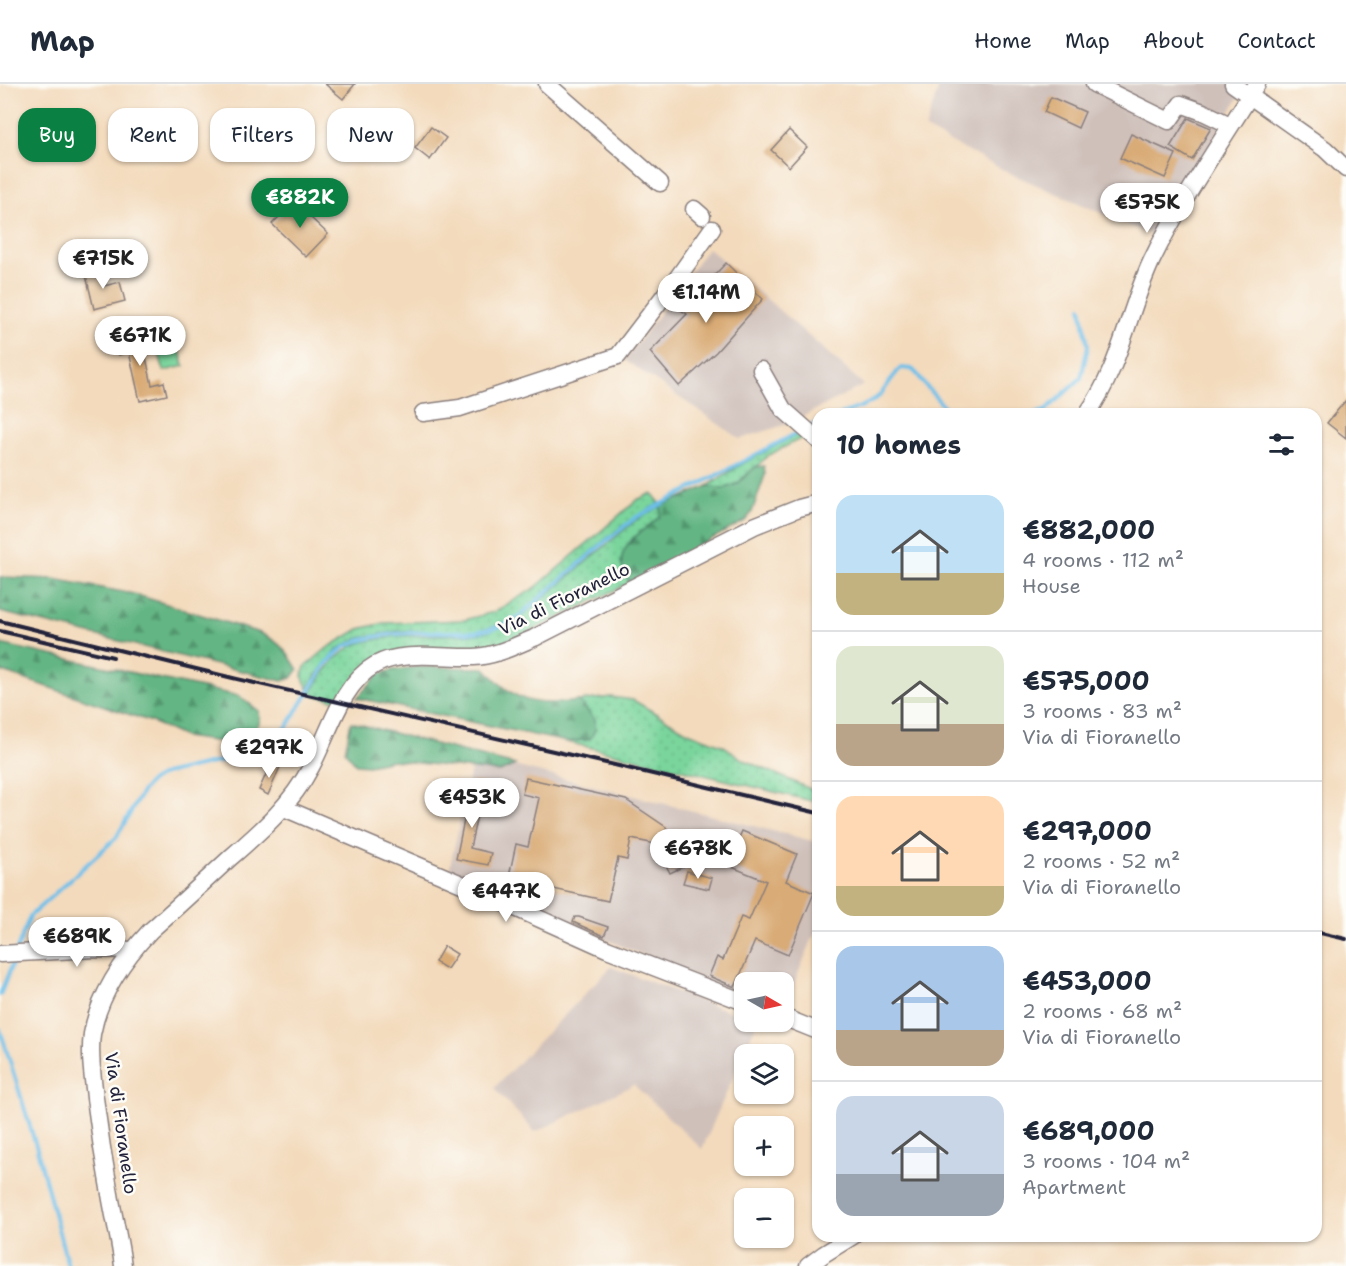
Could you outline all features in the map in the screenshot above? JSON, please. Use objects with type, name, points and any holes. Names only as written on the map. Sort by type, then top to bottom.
[{"type":"street","points":[[547,84],[660,183]]},
{"type":"street","points":[[1094,84],[1169,121],[1181,104],[1230,125]]},
{"type":"street","points":[[1233,84],[1253,90],[1325,148],[1346,169]]},
{"type":"street","points":[[1091,408],[1113,368],[1144,279],[1168,227],[1253,90]]},
{"type":"street","points":[[423,414],[460,408],[618,356],[704,239],[703,218]]},
{"type":"street","points":[[761,370],[783,409],[809,433]]},
{"type":"street","name":"Via di Fioranello","points":[[123,1266],[99,1129],[90,1056],[100,1006],[108,988],[132,950],[284,808],[310,769],[348,691],[362,674],[377,663],[393,658],[483,656],[512,648],[754,526],[812,505]]},
{"type":"street","points":[[284,808],[607,949],[734,998]]},
{"type":"street","points":[[10,954],[95,949],[132,950]]},
{"type":"street","points":[[794,1021],[812,1029]]},
{"type":"street","points":[[808,1266],[843,1242]]},
{"type":"shaded area","points":[[940,84],[1247,84],[1154,236],[1007,172],[925,129]]},
{"type":"shaded area","points":[[708,248],[864,385],[819,408],[812,408],[812,412],[790,423],[740,439],[625,360]]},
{"type":"shaded area","points":[[474,756],[812,841],[812,940],[794,983],[794,972],[734,972],[734,993],[449,871]]},
{"type":"shaded area","points":[[611,967],[734,1013],[734,1032],[753,1032],[747,1044],[734,1044],[734,1075],[702,1149],[634,1085],[535,1132],[494,1088]]},
{"type":"green space","points":[[173,325],[184,366],[164,371],[153,331]]},
{"type":"green space","points":[[798,434],[804,437],[769,455],[737,484],[722,489],[708,486],[740,465]]},
{"type":"green space","points":[[764,466],[765,475],[752,512],[745,521],[630,583],[622,565],[624,551],[634,538],[660,517],[661,506],[708,486],[722,489],[737,484],[755,467]]},
{"type":"green space","points":[[652,493],[660,503],[634,518],[607,538],[517,617],[478,631],[398,631],[360,638],[337,650],[308,689],[302,676],[305,667],[327,648],[359,629],[384,623],[464,620],[494,612],[535,588],[637,500]]},
{"type":"green space","points":[[661,506],[660,517],[631,540],[621,563],[630,583],[516,638],[491,646],[478,649],[398,651],[338,701],[310,694],[335,659],[352,646],[363,642],[396,636],[477,634],[499,628],[518,619],[636,520]]},
{"type":"green space","points":[[0,577],[54,579],[134,594],[260,633],[282,648],[298,670],[292,678],[282,681],[0,612]]},
{"type":"green space","points":[[0,644],[239,696],[259,711],[260,721],[254,733],[228,743],[184,737],[152,722],[0,671]]},
{"type":"green space","points":[[418,667],[485,668],[506,689],[527,700],[550,703],[579,701],[595,720],[595,730],[590,739],[567,742],[357,698],[379,674]]},
{"type":"green space","points":[[611,697],[633,700],[688,732],[724,746],[742,759],[812,790],[812,801],[567,742],[590,739],[595,720],[579,701]]},
{"type":"green space","points":[[351,722],[515,765],[500,772],[392,760],[369,765],[356,764],[345,751]]},
{"type":"building","points":[[325,84],[355,84],[343,99]]},
{"type":"building","points":[[1051,97],[1085,112],[1078,128],[1044,112]]},
{"type":"building","points":[[1188,118],[1211,128],[1192,160],[1170,147]]},
{"type":"building","points":[[431,127],[446,138],[430,160],[415,148]]},
{"type":"building","points":[[789,130],[807,147],[789,167],[771,150]]},
{"type":"building","points":[[1131,134],[1176,154],[1165,178],[1120,158]]},
{"type":"building","points":[[294,202],[328,234],[306,257],[272,224]]},
{"type":"building","points":[[726,263],[763,299],[716,352],[679,386],[650,352],[687,314],[681,310]]},
{"type":"building","points":[[100,268],[104,286],[120,282],[125,301],[94,309],[85,271]]},
{"type":"building","points":[[132,333],[134,341],[142,339],[152,385],[164,382],[167,395],[140,401],[129,352],[119,355],[115,337]]},
{"type":"building","points":[[1346,400],[1346,438],[1327,423]]},
{"type":"building","points":[[271,763],[280,767],[268,795],[259,790]]},
{"type":"building","points":[[526,778],[626,800],[666,827],[685,866],[670,873],[655,844],[631,839],[627,860],[618,858],[608,901],[508,881],[516,844],[528,847],[539,798],[522,794]]},
{"type":"building","points":[[472,781],[484,783],[470,848],[491,853],[488,865],[456,859]]},
{"type":"building","points":[[742,831],[797,854],[786,881],[812,892],[812,898],[788,955],[755,941],[742,972],[734,972],[734,987],[709,976],[717,957],[723,960],[741,917],[749,920],[766,881],[727,865]]},
{"type":"building","points":[[687,871],[712,878],[709,889],[683,883]]},
{"type":"building","points":[[575,917],[608,927],[604,936],[573,922]]},
{"type":"building","points":[[444,946],[457,954],[447,969],[435,962]]},
{"type":"waterway","points":[[1048,408],[1081,378],[1088,346],[1081,307]]},
{"type":"waterway","points":[[857,408],[872,401],[883,392],[901,368],[912,369],[945,408]]},
{"type":"waterway","points":[[17,949],[30,916],[116,838],[150,782],[164,774],[248,755],[264,747],[287,727],[326,664],[346,646],[374,637],[395,634],[476,632],[499,627],[518,617],[635,518],[801,431]]},
{"type":"waterway","points":[[0,995],[14,959]]},
{"type":"waterway","points":[[0,1029],[37,1149],[68,1266]]},
{"type":"railway","points":[[0,621],[237,679],[812,812]]},
{"type":"railway","points":[[0,631],[113,657]]},
{"type":"railway","points":[[1322,933],[1346,939]]}]
